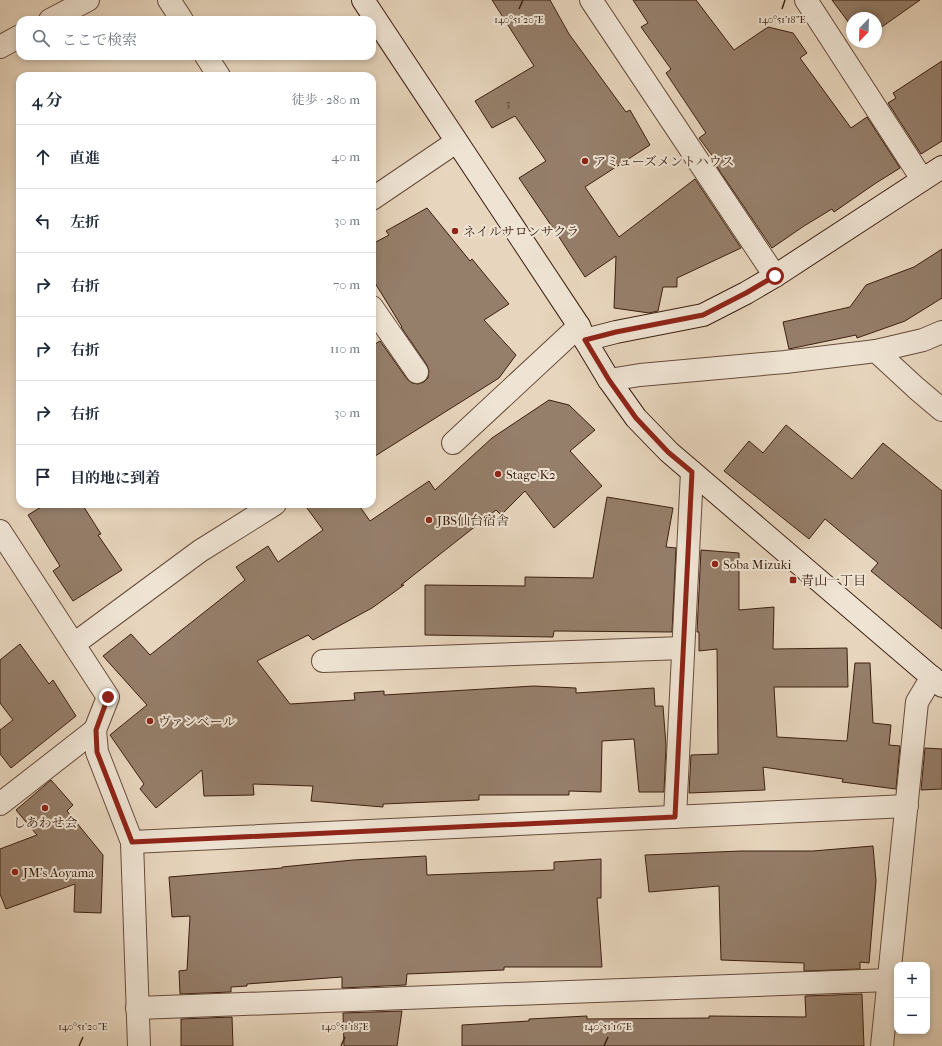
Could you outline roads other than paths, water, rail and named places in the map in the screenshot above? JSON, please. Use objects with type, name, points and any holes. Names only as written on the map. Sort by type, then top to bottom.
[{"type":"street","points":[[58,16],[88,0]]},
{"type":"street","points":[[169,0],[179,16]]},
{"type":"street","points":[[363,0],[373,16]]},
{"type":"street","points":[[591,0],[775,276]]},
{"type":"street","points":[[806,0],[922,179]]},
{"type":"street","points":[[376,20],[582,333],[609,380],[636,418],[668,452],[937,681],[917,702],[882,1046]]},
{"type":"street","points":[[0,47],[16,38]]},
{"type":"street","points":[[209,60],[216,72]]},
{"type":"street","points":[[376,196],[456,142]]},
{"type":"street","points":[[453,443],[582,333],[616,332],[703,315],[775,276],[942,167]]},
{"type":"street","points":[[376,313],[417,372]]},
{"type":"street","points":[[609,380],[640,375],[785,362],[876,351],[923,340],[942,332]]},
{"type":"street","points":[[876,351],[942,410]]},
{"type":"street","points":[[675,817],[692,472]]},
{"type":"street","points":[[74,644],[200,551],[269,508]]},
{"type":"street","points":[[0,531],[108,697],[96,730],[97,752],[132,842],[139,1046]]},
{"type":"street","points":[[323,661],[683,648]]},
{"type":"street","points":[[0,804],[96,730]]},
{"type":"street","points":[[132,842],[907,806]]},
{"type":"street","points":[[137,1008],[889,980]]},
{"type":"place","name":"アミューズメントハウス","points":[[585,161]]},
{"type":"place","name":"ネイルサロンサクラ","points":[[455,231]]},
{"type":"place","name":"Stage K2","points":[[498,474]]},
{"type":"place","name":"JBS仙台宿舎","points":[[429,520]]},
{"type":"place","name":"Soba Mizuki","points":[[715,564]]},
{"type":"place","name":"青山一丁目","points":[[793,580]]},
{"type":"place","name":"ヴァンベール","points":[[150,721]]},
{"type":"place","name":"しあわせ会","points":[[45,808]]},
{"type":"place","name":"JM's Aoyama","points":[[15,872]]}]
